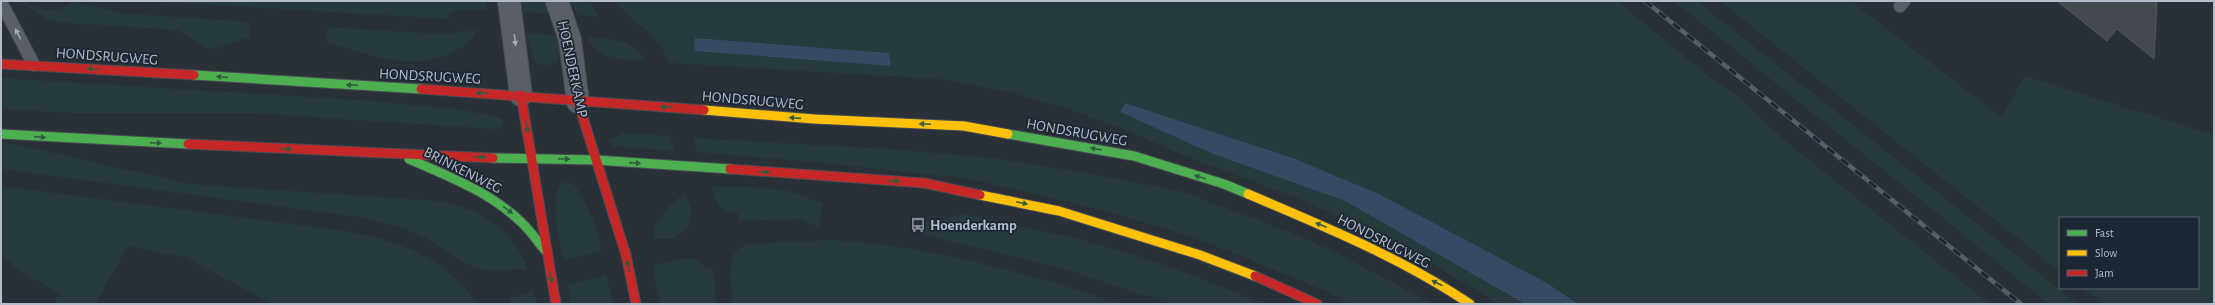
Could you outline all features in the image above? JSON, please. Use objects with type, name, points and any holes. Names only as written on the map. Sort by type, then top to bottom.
[{"type":"main road","name":"HONDSRUGWEG","points":[[1,64],[521,95],[578,102],[668,107],[814,119],[964,126],[1134,156],[1224,184],[1336,231],[1448,289],[1470,304]]},
{"type":"main road","name":"BRINKENWEG","points":[[521,95],[533,158],[545,250],[556,304]]},
{"type":"main road","name":"HOENDERKAMP","points":[[578,102],[596,160]]},
{"type":"main road","points":[[1,134],[125,142],[399,154],[596,160],[924,183],[1074,216],[1200,255],[1268,281],[1317,304]]},
{"type":"main road","name":"BRINKENWEG","points":[[399,154],[467,184],[491,198],[518,218],[545,250]]},
{"type":"main road","points":[[596,160],[605,183],[626,255],[636,304]]},
{"type":"street","points":[[509,1],[521,95]]},
{"type":"street","name":"HOENDERKAMP","points":[[557,1],[569,34],[578,102]]},
{"type":"lane","points":[[1,2],[34,66]]},
{"type":"green space","points":[[23,1],[49,11],[63,8],[73,1],[119,13],[250,22],[249,37],[216,49],[207,48],[178,30],[53,22],[42,17],[24,4]]},
{"type":"green space","points":[[146,1],[487,1],[486,10],[473,9],[449,12],[449,19]]},
{"type":"green space","points":[[522,1],[549,1],[554,14],[524,12]]},
{"type":"green space","points":[[571,1],[589,1],[600,17],[577,15]]},
{"type":"green space","points":[[615,1],[1617,1],[1715,81],[1736,94],[1782,138],[1990,304],[1578,304],[1547,283],[1379,194],[1293,158],[1124,103],[1120,112],[1213,154],[1345,201],[1525,304],[1499,304],[1434,265],[1337,216],[1292,196],[1185,156],[1116,126],[1059,106],[1009,92],[939,79],[670,63],[658,43],[651,35]],"holes":[[[695,38],[889,53],[891,66],[695,51]]]},
{"type":"green space","points":[[1674,1],[1697,1],[2078,304],[2049,304]]},
{"type":"green space","points":[[1720,1],[1851,1],[2001,117],[2025,76],[2214,135],[2214,304],[2103,304],[2082,289],[2199,289],[2199,217],[2059,217],[2059,271]]},
{"type":"green space","points":[[327,27],[443,34],[477,30],[472,38],[459,49],[443,57],[427,61],[410,61],[393,60],[326,42]]},
{"type":"green space","points":[[528,33],[561,36],[561,53],[557,62],[546,66],[537,62],[530,49]]},
{"type":"green space","points":[[587,37],[613,39],[628,44],[640,53],[646,61],[620,59],[604,54],[592,45]]},
{"type":"green space","points":[[1,78],[359,100],[458,109],[501,118],[504,122],[499,129],[492,129],[252,113],[72,113],[1,109]]},
{"type":"green space","points":[[623,133],[670,136],[675,151],[612,146],[609,140]]},
{"type":"green space","points":[[692,138],[890,149],[993,158],[1088,173],[1180,191],[1285,230],[1335,252],[1433,304],[1349,304],[1327,292],[1234,253],[1164,228],[1078,204],[969,179],[814,162],[697,152]]},
{"type":"green space","points":[[1,141],[190,184],[438,201],[453,204],[480,214],[502,230],[512,241],[527,267],[526,269],[495,271],[477,268],[463,262],[416,233],[392,225],[359,217],[1,169]]},
{"type":"green space","points":[[564,182],[575,186],[579,191],[596,230],[601,247],[600,252],[565,260],[563,258],[557,230],[555,207],[556,196],[559,188]]},
{"type":"green space","points":[[1,186],[338,230],[379,238],[398,244],[434,262],[450,273],[465,287],[478,304],[272,304],[183,256],[159,254],[129,245],[95,304],[53,304],[59,294],[16,268],[1,254]]},
{"type":"green space","points":[[712,187],[752,187],[786,190],[822,203],[820,226],[815,226],[799,219],[739,221],[738,213],[726,211],[719,206],[715,199]]},
{"type":"green space","points":[[685,194],[692,210],[687,229],[672,239],[654,239],[653,234],[658,220],[674,201]]},
{"type":"green space","points":[[961,214],[1072,237],[1155,261],[1266,304],[1171,304],[1075,272],[919,234],[920,221],[937,222]]},
{"type":"green space","points":[[832,240],[906,248],[979,263],[1051,282],[1121,304],[732,304],[730,269],[735,253],[740,247],[749,244]]},
{"type":"green space","points":[[687,258],[697,259],[706,270],[712,267],[716,304],[660,304],[653,266]]},
{"type":"green space","points":[[606,275],[614,304],[571,304],[567,284]]},
{"type":"green space","points":[[533,291],[538,304],[509,304],[512,297]]},
{"type":"water","points":[[695,38],[889,53],[891,66],[694,51]]},
{"type":"water","points":[[1125,103],[1293,158],[1379,194],[1547,283],[1578,304],[1525,304],[1345,201],[1213,154],[1120,112]]},
{"type":"building","points":[[2057,1],[2157,1],[2154,59],[2117,29],[2107,41]]},
{"type":"railway","points":[[1645,1],[2021,304]]},
{"type":"traffic: fast","points":[[194,75],[421,89]]},
{"type":"traffic: fast","points":[[1,134],[188,144]]},
{"type":"traffic: fast","points":[[1008,134],[1134,156],[1224,184],[1248,194]]},
{"type":"traffic: fast","points":[[493,158],[596,160],[730,169]]},
{"type":"traffic: fast","points":[[409,159],[468,186],[496,202],[509,211],[524,225],[545,250]]},
{"type":"traffic: slow","points":[[704,110],[814,119],[964,126],[1008,134]]},
{"type":"traffic: slow","points":[[1248,194],[1390,257],[1444,287],[1470,304]]},
{"type":"traffic: slow","points":[[980,195],[1059,211],[1200,255],[1255,276]]},
{"type":"traffic: jam","points":[[1,64],[194,75]]},
{"type":"traffic: jam","points":[[421,89],[704,110]]},
{"type":"traffic: jam","points":[[521,95],[556,304]]},
{"type":"traffic: jam","points":[[578,102],[626,255],[636,304]]},
{"type":"traffic: jam","points":[[188,144],[493,158]]},
{"type":"traffic: jam","points":[[730,169],[924,183],[980,195]]},
{"type":"traffic: jam","points":[[1255,276],[1317,304]]},
{"type":"place","name":"Hoenderkamp","points":[[918,225]]}]
